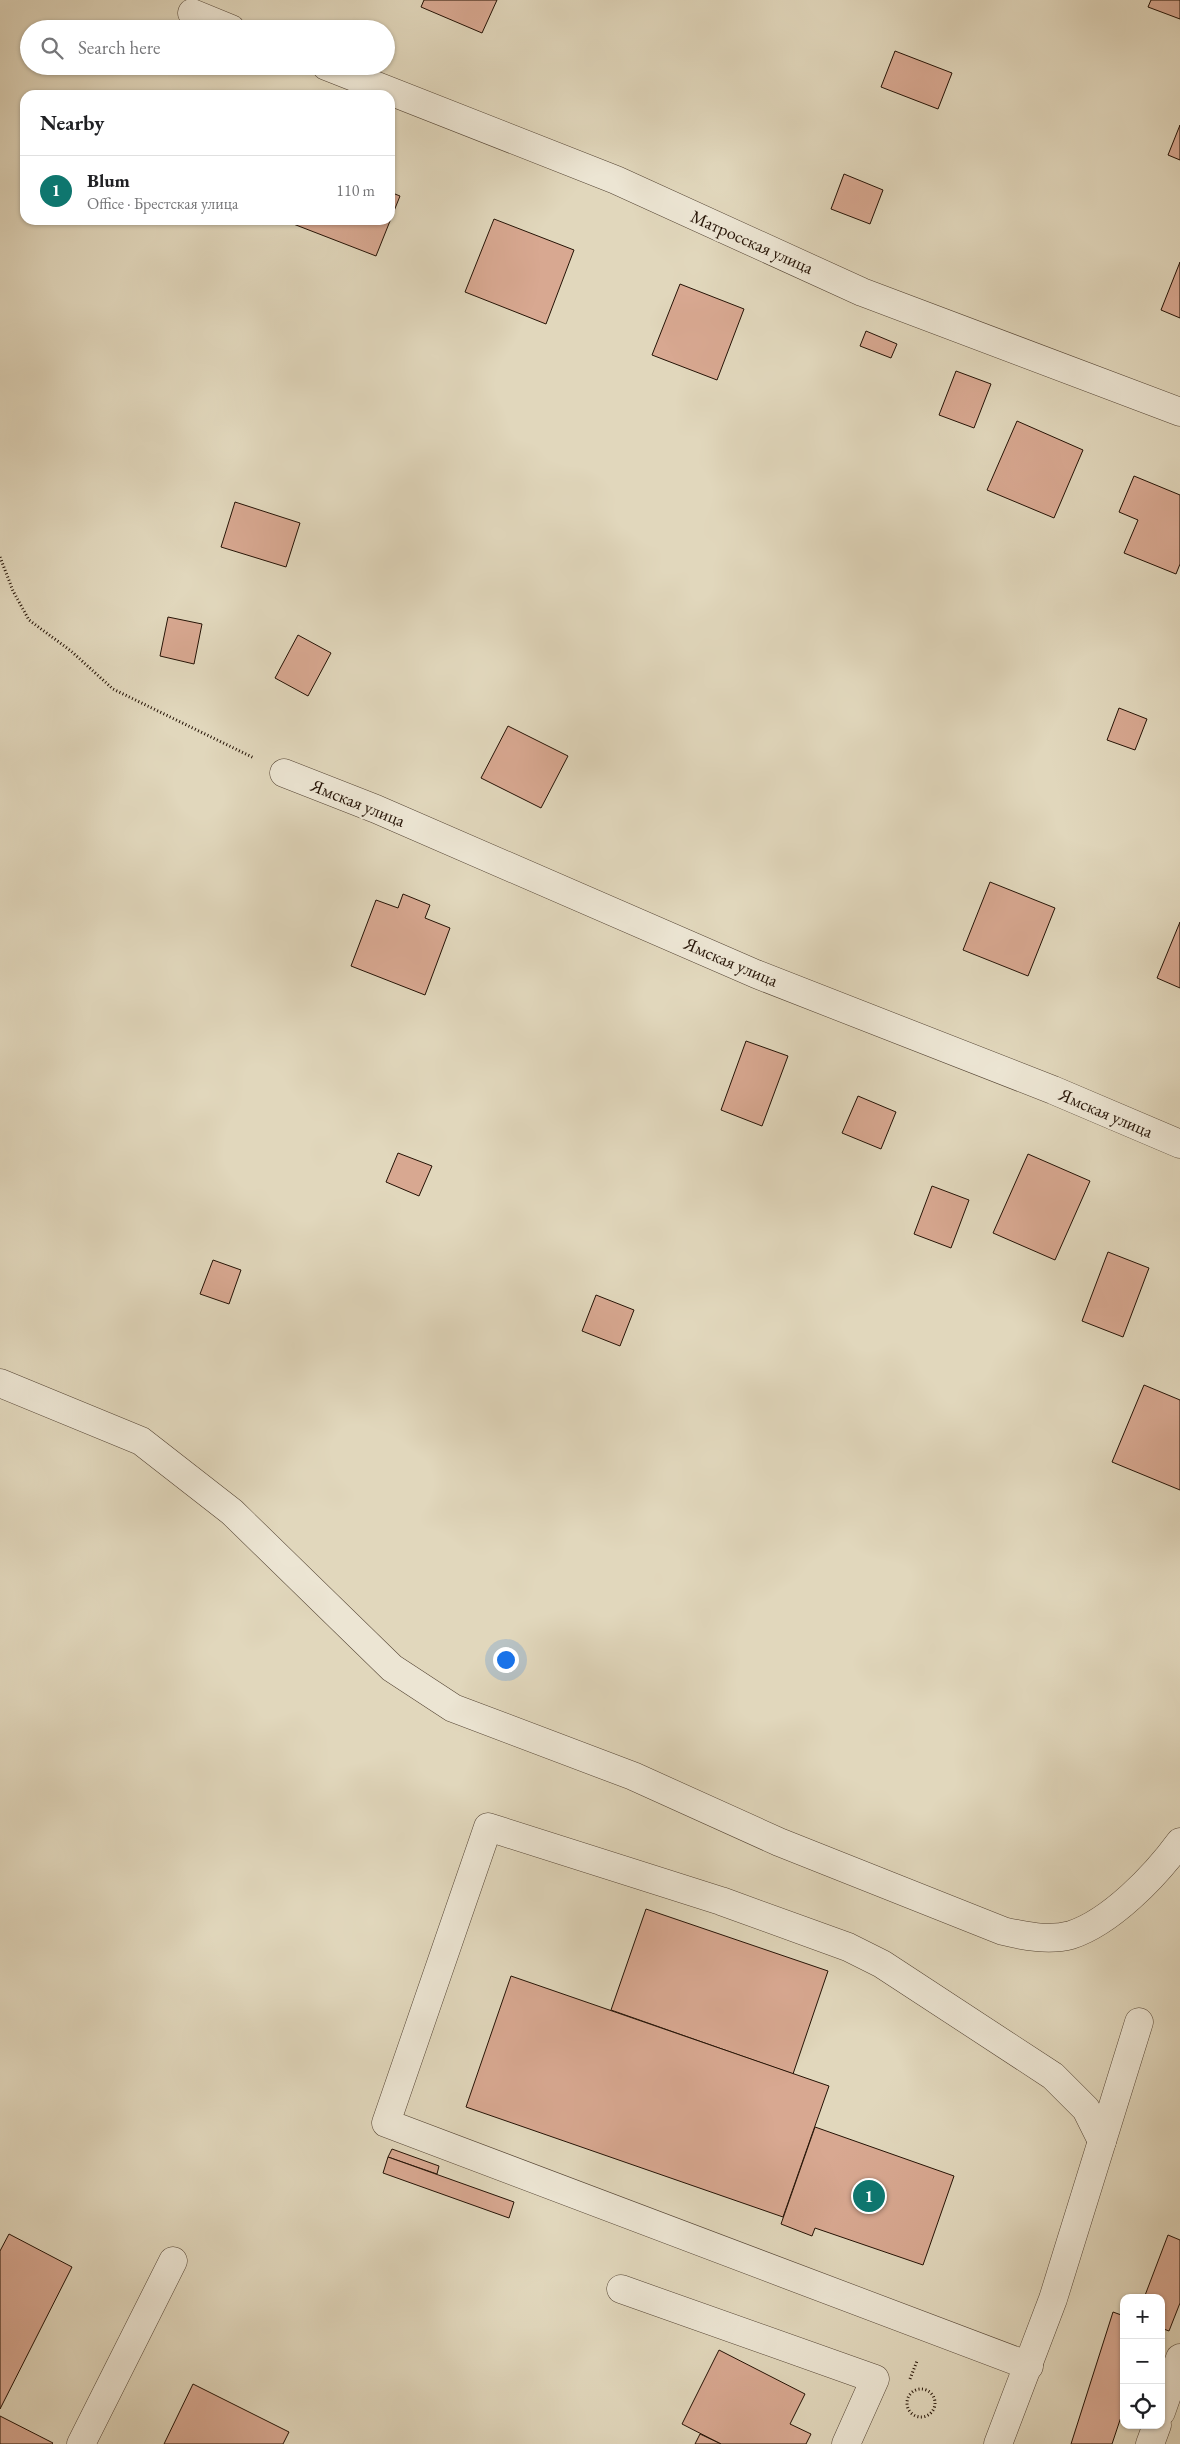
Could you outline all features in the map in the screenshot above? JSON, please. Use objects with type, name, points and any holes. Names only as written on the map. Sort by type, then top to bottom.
[{"type":"street","points":[[192,13],[209,20]]},
{"type":"street","name":"Матросская улица","points":[[349,75],[387,90]]},
{"type":"street","name":"Матросская улица","points":[[395,93],[616,180],[862,292],[1180,412]]},
{"type":"street","name":"Ямская улица","points":[[284,773],[376,809],[756,974],[1053,1090],[1180,1144]]},
{"type":"street","points":[[0,1383],[141,1442],[232,1512],[392,1668],[453,1708],[633,1776],[779,1842],[1003,1931],[1035,1938],[1070,1935],[1102,1920],[1145,1882],[1180,1842]]},
{"type":"street","points":[[1030,2366],[386,2123],[488,1828],[721,1901],[848,1946],[882,1964],[1053,2076],[1086,2109],[1102,2141]]},
{"type":"street","points":[[998,2444],[1030,2366],[1053,2299],[1139,2022]]},
{"type":"street","points":[[81,2444],[173,2261]]},
{"type":"street","points":[[621,2289],[875,2379],[846,2444]]},
{"type":"street","points":[[1165,2401],[1180,2358]]},
{"type":"street","points":[[1150,2444],[1156,2429]]},
{"type":"path","points":[[0,557],[12,591],[29,620],[72,651],[112,689],[284,773]]},
{"type":"path","points":[[921,2389],[931,2393],[935,2404],[931,2413],[921,2417],[911,2413],[907,2403],[911,2393],[921,2389]]},
{"type":"building","points":[[424,0],[497,0],[482,33],[421,7]]},
{"type":"building","points":[[1151,0],[1180,0],[1180,19],[1148,7]]},
{"type":"building","points":[[895,51],[952,73],[938,109],[881,87]]},
{"type":"building","points":[[1180,125],[1180,160],[1168,155]]},
{"type":"building","points":[[844,174],[883,190],[870,224],[831,209]]},
{"type":"building","points":[[395,194],[400,196],[395,208]]},
{"type":"building","points":[[494,219],[574,250],[546,324],[465,292]]},
{"type":"building","points":[[296,225],[388,225],[376,256]]},
{"type":"building","points":[[1180,262],[1180,318],[1161,310]]},
{"type":"building","points":[[680,284],[744,309],[717,380],[652,355]]},
{"type":"building","points":[[866,331],[897,344],[891,358],[860,346]]},
{"type":"building","points":[[956,371],[991,384],[974,428],[939,415]]},
{"type":"building","points":[[1017,421],[1083,450],[1054,518],[987,490]]},
{"type":"building","points":[[1134,476],[1180,495],[1180,564],[1176,574],[1124,553],[1138,520],[1119,512]]},
{"type":"building","points":[[235,502],[300,523],[286,567],[221,547]]},
{"type":"building","points":[[168,617],[202,624],[194,664],[160,656]]},
{"type":"building","points":[[298,635],[331,653],[308,696],[275,678]]},
{"type":"building","points":[[1119,708],[1147,719],[1135,750],[1107,740]]},
{"type":"building","points":[[508,726],[568,756],[541,808],[481,778]]},
{"type":"building","points":[[990,882],[1055,908],[1028,976],[963,950]]},
{"type":"building","points":[[403,894],[430,905],[425,918],[450,928],[425,995],[351,966],[376,900],[398,908]]},
{"type":"building","points":[[1180,922],[1180,988],[1157,978]]},
{"type":"building","points":[[746,1041],[788,1056],[762,1126],[721,1110]]},
{"type":"building","points":[[858,1096],[896,1112],[881,1149],[842,1133]]},
{"type":"building","points":[[398,1153],[432,1166],[419,1196],[386,1182]]},
{"type":"building","points":[[1028,1154],[1090,1181],[1055,1260],[993,1233]]},
{"type":"building","points":[[932,1186],[969,1200],[951,1248],[914,1234]]},
{"type":"building","points":[[1108,1252],[1149,1268],[1123,1337],[1082,1321]]},
{"type":"building","points":[[213,1260],[241,1270],[229,1304],[200,1294]]},
{"type":"building","points":[[596,1295],[634,1310],[620,1346],[582,1331]]},
{"type":"building","points":[[1144,1385],[1180,1400],[1180,1490],[1112,1462]]},
{"type":"building","points":[[646,1909],[828,1971],[793,2074],[611,2010]]},
{"type":"building","points":[[511,1976],[829,2086],[783,2217],[466,2107]]},
{"type":"building","points":[[815,2127],[954,2176],[923,2265],[815,2228],[812,2236],[781,2224]]},
{"type":"building","points":[[392,2149],[439,2166],[437,2174],[388,2157]]},
{"type":"building","points":[[388,2157],[514,2202],[509,2218],[383,2173]]},
{"type":"building","points":[[9,2234],[72,2267],[0,2409],[0,2251]]},
{"type":"building","points":[[1168,2235],[1180,2240],[1180,2303],[1169,2331],[1165,2330],[1165,2294],[1146,2294]]},
{"type":"building","points":[[1113,2312],[1120,2315],[1120,2420],[1112,2444],[1071,2444]]},
{"type":"building","points":[[719,2350],[805,2394],[790,2424],[811,2434],[806,2444],[721,2444],[682,2424]]},
{"type":"building","points":[[193,2384],[289,2432],[283,2444],[164,2444]]},
{"type":"building","points":[[0,2416],[53,2443],[0,2444]]},
{"type":"building","points":[[700,2434],[721,2444],[695,2444]]},
{"type":"place","name":"Blum","points":[[869,2196]]}]
